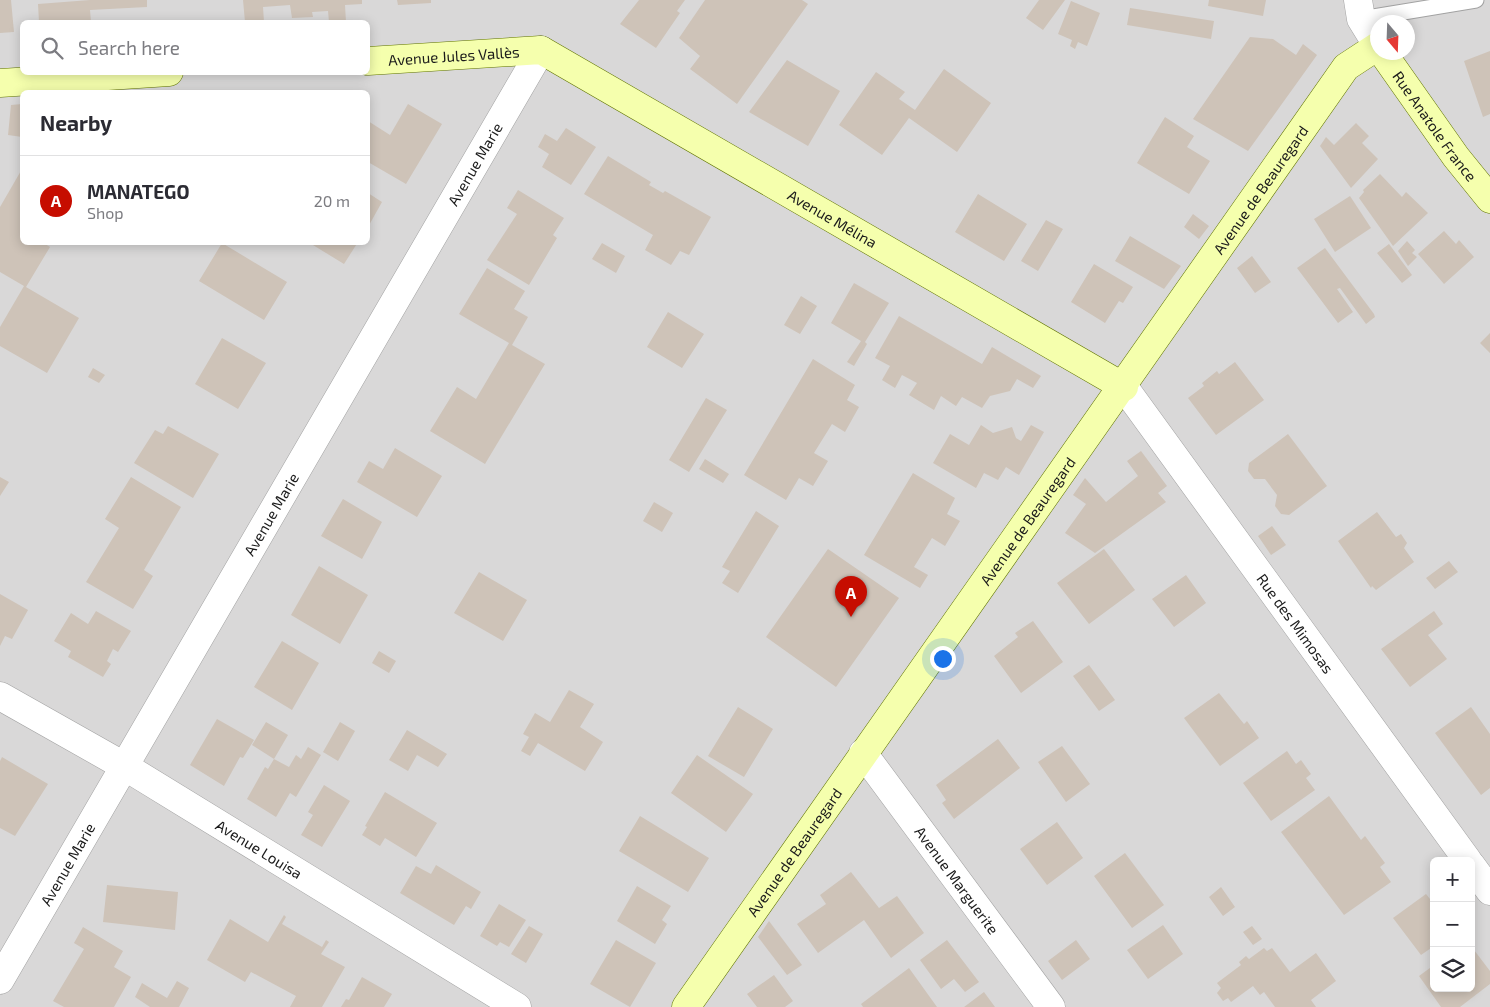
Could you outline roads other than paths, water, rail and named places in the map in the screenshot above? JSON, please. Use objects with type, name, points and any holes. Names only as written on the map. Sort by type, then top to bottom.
[{"type":"street","points":[[1360,9],[1370,30]]},
{"type":"street","name":"Avenue Mélina","points":[[541,50],[1124,387]]},
{"type":"street","name":"Avenue Jules Vallès","points":[[370,60],[541,50]]},
{"type":"street","name":"Avenue Marie","points":[[0,980],[541,50]]},
{"type":"street","name":"Avenue de Beauregard","points":[[686,1007],[862,753],[1124,387],[1346,67],[1370,50]]},
{"type":"street","name":"Rue Anatole France","points":[[1388,60],[1451,150],[1490,199]]},
{"type":"street","points":[[0,83],[123,75]]},
{"type":"street","name":"Rue des Mimosas","points":[[1124,387],[1465,857]]},
{"type":"street","name":"Avenue Louisa","points":[[0,696],[124,766],[517,1007]]},
{"type":"street","name":"Avenue Marguerite","points":[[862,753],[1051,1007]]},
{"type":"street","points":[[1475,870],[1490,891]]},
{"type":"lane","points":[[1360,9],[1476,0]]},
{"type":"place","name":"MANATEGO","points":[[851,617]]}]
